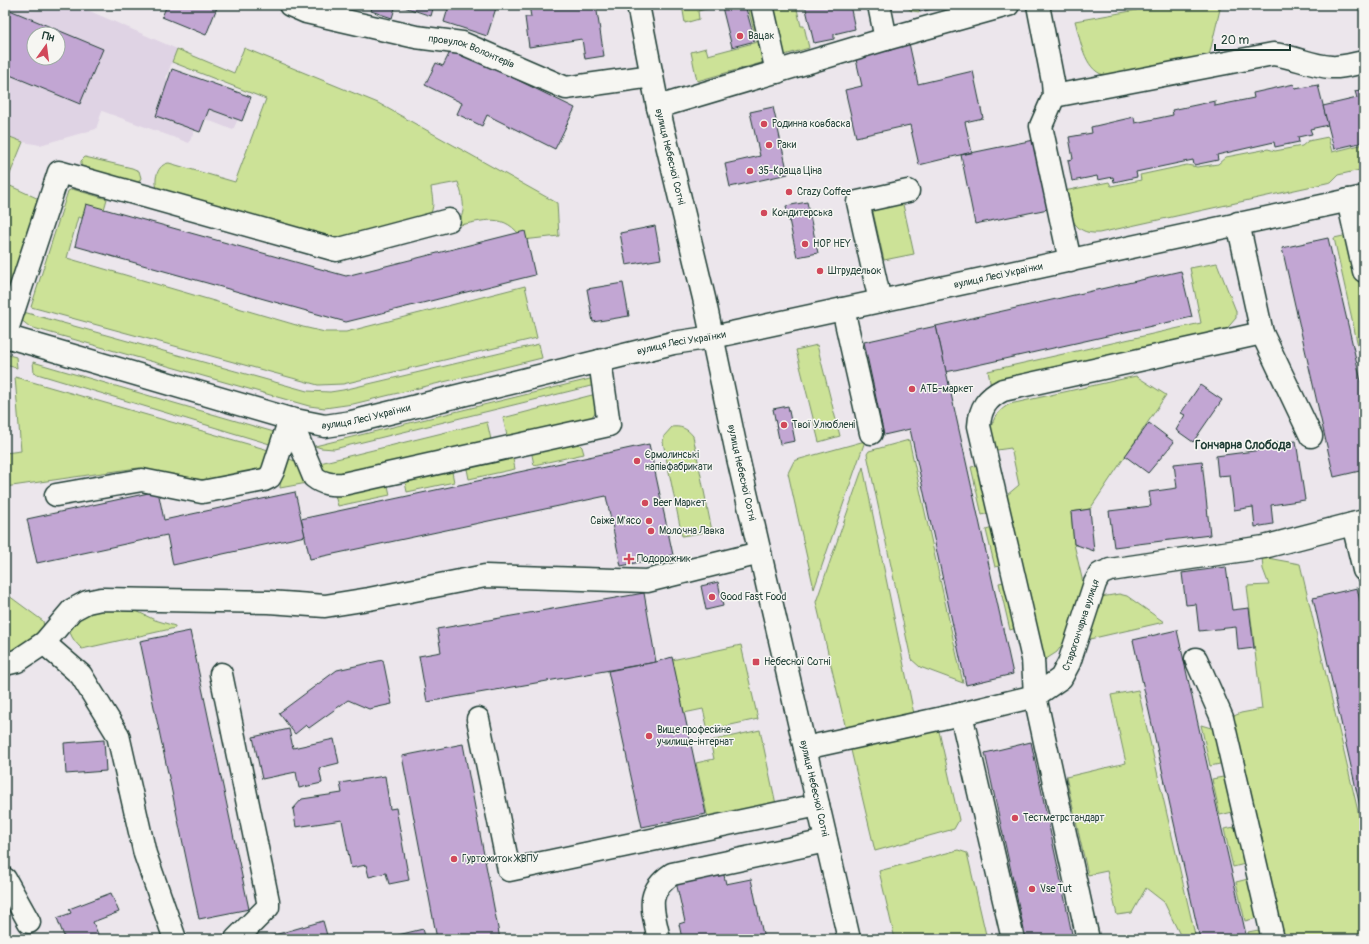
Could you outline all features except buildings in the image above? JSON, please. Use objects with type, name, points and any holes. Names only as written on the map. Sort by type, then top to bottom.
[{"type":"street","name":"провулок Волонтерів","points":[[290,5],[306,12],[408,36],[462,43],[566,88],[652,76]]},
{"type":"street","name":"вулиця Небесної Сотні","points":[[638,5],[658,107],[713,337],[760,553],[849,939]]},
{"type":"street","points":[[762,5],[777,72]]},
{"type":"street","points":[[879,5],[886,39]]},
{"type":"street","points":[[658,107],[886,39],[1008,5]]},
{"type":"street","points":[[1038,5],[1053,82],[1054,96],[1041,126],[1070,261]]},
{"type":"street","points":[[1054,96],[1273,54],[1286,55],[1328,67],[1338,68],[1364,62]]},
{"type":"street","points":[[5,336],[59,172],[336,250],[449,220]]},
{"type":"street","points":[[880,301],[858,202],[908,191]]},
{"type":"street","points":[[1356,198],[1364,271]]},
{"type":"street","name":"вулиця Лесі Українки","points":[[5,336],[290,419],[325,426],[352,422],[673,343],[713,337],[1356,198]]},
{"type":"street","points":[[1238,223],[1262,333],[1311,436]]},
{"type":"street","points":[[843,309],[871,433]]},
{"type":"street","points":[[1088,939],[1035,696],[1033,659],[979,426],[982,408],[991,397],[1003,390],[1262,333]]},
{"type":"street","points":[[290,419],[314,477],[320,482],[331,485],[343,484],[609,426],[600,361]]},
{"type":"street","points":[[56,495],[142,480],[202,492],[264,480],[270,476],[273,471],[290,419]]},
{"type":"street","points":[[1359,523],[1364,570]]},
{"type":"street","name":"Старогончарна вулиця","points":[[805,748],[961,714],[1035,696],[1052,685],[1064,673],[1069,663],[1095,583],[1100,574],[1110,570],[1130,566],[1264,547],[1359,523]]},
{"type":"street","points":[[5,664],[17,661],[44,643],[72,610],[87,602],[101,599],[269,602],[325,606],[369,599],[485,576],[647,581],[760,553]]},
{"type":"street","points":[[44,643],[81,675],[118,735],[145,854],[175,939]]},
{"type":"street","points":[[1196,660],[1222,718],[1273,939]]},
{"type":"street","points":[[221,674],[268,901],[268,906],[236,939]]},
{"type":"street","points":[[961,714],[1013,939]]},
{"type":"street","points":[[478,719],[509,870],[818,805]]},
{"type":"street","points":[[660,939],[652,902],[654,892],[661,882],[672,874],[826,842]]},
{"type":"street","points":[[5,880],[29,922]]},
{"type":"shaded area","points":[[5,5],[76,5],[177,49],[166,78],[243,108],[233,130],[200,117],[189,143],[102,111],[96,129],[40,145],[23,142],[5,135]]},
{"type":"green space","points":[[682,5],[721,5],[698,11],[699,19],[685,23]]},
{"type":"green space","points":[[747,5],[756,5],[765,59],[761,63],[697,81],[691,52],[706,48],[708,55],[757,42]]},
{"type":"green space","points":[[770,5],[796,5],[801,26],[804,26],[809,48],[781,56]]},
{"type":"green space","points":[[903,5],[918,5],[920,12],[912,11]]},
{"type":"green space","points":[[1136,5],[1221,5],[1209,56],[1104,75],[1097,72],[1087,60],[1075,21],[1137,10]]},
{"type":"green space","points":[[244,48],[378,103],[557,203],[559,236],[523,240],[509,225],[493,220],[455,226],[462,216],[463,211],[463,200],[458,182],[431,187],[433,206],[428,217],[340,243],[158,191],[156,183],[157,174],[162,166],[169,163],[235,182],[266,99],[172,62],[177,49],[234,73]]},
{"type":"green space","points":[[5,135],[23,142],[6,184],[41,200],[10,301],[5,300]]},
{"type":"green space","points":[[1328,137],[1332,152],[1364,144],[1364,169],[1338,175],[1331,182],[1099,233],[1090,233],[1077,226],[1070,214],[1064,191],[1109,182],[1111,186],[1141,180],[1140,175],[1187,165],[1197,167],[1218,164],[1226,157],[1268,149],[1275,151],[1302,146],[1308,141]]},
{"type":"green space","points":[[85,157],[132,168],[139,171],[141,178],[139,182],[135,183],[81,168],[81,161]]},
{"type":"green space","points":[[72,189],[107,199],[100,223],[78,217],[67,258],[303,327],[325,332],[346,332],[525,286],[537,338],[343,384],[318,385],[31,307],[68,191]]},
{"type":"green space","points":[[902,200],[914,254],[884,260],[872,208]]},
{"type":"green space","points":[[1348,235],[1364,304],[1364,373],[1334,238]]},
{"type":"green space","points":[[1217,263],[1236,311],[1236,318],[1224,332],[991,387],[988,371],[1201,323],[1190,268]]},
{"type":"green space","points":[[20,311],[307,391],[330,392],[343,390],[539,344],[542,358],[353,404],[325,408],[309,406],[30,327],[20,319]]},
{"type":"green space","points":[[817,345],[840,436],[819,442],[796,350]]},
{"type":"green space","points":[[5,354],[16,357],[17,368],[5,365]]},
{"type":"green space","points":[[33,362],[274,432],[273,445],[34,373]]},
{"type":"green space","points":[[1136,376],[1166,395],[1090,509],[1071,512],[1074,544],[1084,587],[1066,639],[1057,652],[1040,663],[1005,498],[1019,485],[1011,448],[990,451],[989,437],[992,424],[999,412],[1010,404]]},
{"type":"green space","points":[[15,377],[272,451],[265,466],[260,471],[204,483],[139,468],[5,487],[5,453],[21,451]]},
{"type":"green space","points":[[594,378],[595,385],[334,449],[315,446]]},
{"type":"green space","points":[[596,394],[596,411],[589,421],[508,440],[503,418]]},
{"type":"green space","points":[[487,422],[492,444],[341,477],[327,475],[316,464]]},
{"type":"green space","points":[[672,427],[683,428],[693,436],[712,531],[682,536],[663,442],[664,436]]},
{"type":"green space","points":[[575,440],[582,447],[584,454],[534,465],[531,450]]},
{"type":"green space","points":[[909,440],[963,683],[920,667],[911,659],[867,454],[869,451]]},
{"type":"green space","points":[[865,441],[814,589],[788,473],[794,461]]},
{"type":"green space","points":[[512,454],[515,469],[469,479],[466,464]]},
{"type":"green space","points":[[282,456],[297,462],[307,483],[280,488]]},
{"type":"green space","points":[[982,465],[992,512],[982,515],[971,467]]},
{"type":"green space","points":[[451,467],[454,482],[407,492],[404,477]]},
{"type":"green space","points":[[863,467],[914,714],[846,729],[816,602]]},
{"type":"green space","points":[[387,481],[390,495],[338,506],[334,492]]},
{"type":"green space","points":[[996,527],[1004,565],[995,567],[986,530]]},
{"type":"green space","points":[[1262,557],[1300,564],[1364,837],[1364,939],[1281,939],[1229,718],[1241,713],[1262,709],[1247,586],[1269,585],[1263,569]]},
{"type":"green space","points":[[1008,581],[1019,627],[1010,630],[999,583]]},
{"type":"green space","points":[[5,593],[43,621],[44,627],[32,640],[5,653]]},
{"type":"green space","points":[[1119,594],[1127,596],[1164,622],[1081,641],[1095,598]]},
{"type":"green space","points":[[98,606],[134,610],[155,620],[175,626],[175,628],[82,649],[70,633],[70,628],[76,618]]},
{"type":"green space","points":[[741,645],[758,719],[708,730],[703,709],[684,713],[672,660]]},
{"type":"green space","points":[[1138,690],[1196,939],[1182,939],[1164,902],[1146,888],[1132,913],[1117,915],[1107,871],[1088,875],[1066,777],[1126,763],[1111,695]]},
{"type":"green space","points":[[1201,725],[1218,730],[1225,763],[1210,766]]},
{"type":"green space","points":[[938,727],[959,820],[954,829],[875,851],[850,746]]},
{"type":"green space","points":[[760,730],[777,809],[711,823],[707,814],[696,763],[714,759],[710,741]]},
{"type":"green space","points":[[1229,776],[1237,811],[1220,815],[1212,779]]},
{"type":"green space","points":[[1240,826],[1249,863],[1233,867],[1224,829]]},
{"type":"green space","points":[[958,850],[967,853],[987,939],[895,939],[879,871]]},
{"type":"green space","points":[[1252,878],[1261,917],[1245,921],[1236,882]]},
{"type":"green space","points":[[1264,929],[1266,939],[1249,939],[1248,932]]},
{"type":"place","name":"Вацак","points":[[740,36]]},
{"type":"place","name":"Родинна ковбаска","points":[[764,124]]},
{"type":"place","name":"Раки","points":[[769,145]]},
{"type":"place","name":"35-Краща Ціна","points":[[750,171]]},
{"type":"place","name":"Crazy Coffee","points":[[789,192]]},
{"type":"place","name":"Кондитерська","points":[[764,213]]},
{"type":"place","name":"HOP HEY","points":[[805,244]]},
{"type":"place","name":"Штрудельок","points":[[820,271]]},
{"type":"place","name":"АТБ-маркет","points":[[912,389]]},
{"type":"place","name":"Твої Улюблені","points":[[784,425]]},
{"type":"place","name":"Єрмолинські напівфабрикати","points":[[637,461]]},
{"type":"place","name":"Beer Маркет","points":[[645,503]]},
{"type":"place","name":"Свіже М'ясо","points":[[649,521]]},
{"type":"place","name":"Молочна Лавка","points":[[651,531]]},
{"type":"place","name":"Подорожник","points":[[629,559]]},
{"type":"place","name":"Good Fast Food","points":[[712,597]]},
{"type":"place","name":"Небесної Сотні","points":[[756,662]]},
{"type":"place","name":"Вище професійне училище-інтернат","points":[[649,736]]},
{"type":"place","name":"Тестметрстандарт","points":[[1015,818]]},
{"type":"place","name":"Гуртожиток ЖВПУ","points":[[454,859]]},
{"type":"place","name":"Vse Tut","points":[[1032,889]]},
{"type":"district","name":"Гончарна Слобода","points":[[1243,445]]}]
